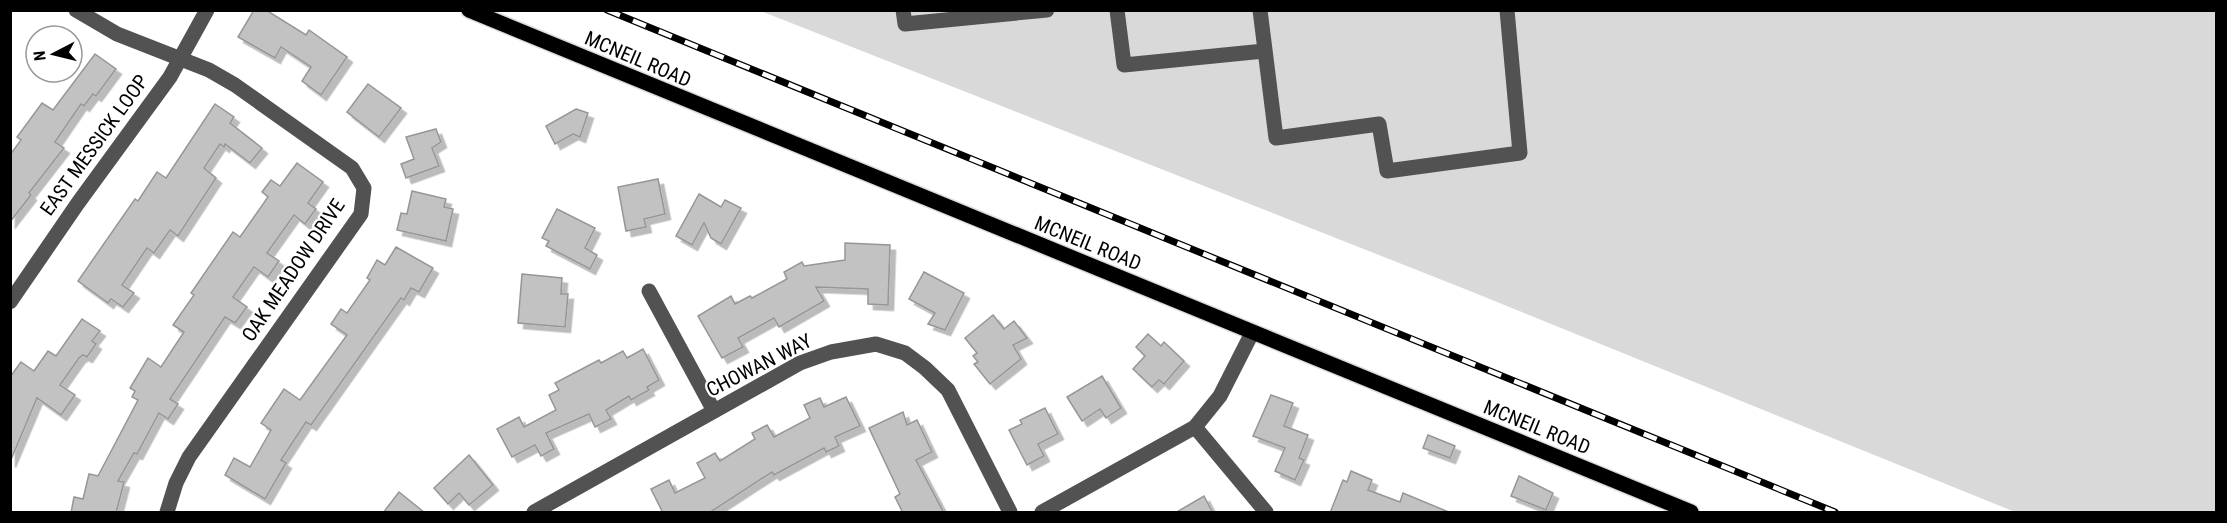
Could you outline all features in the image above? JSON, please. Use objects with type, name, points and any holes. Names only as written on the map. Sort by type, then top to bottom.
[{"type":"main road","name":"MCNEIL ROAD","points":[[469,10],[1691,513]]},
{"type":"street","name":"OAK MEADOW DRIVE","points":[[76,10],[117,34],[182,59],[235,85],[352,168],[363,188],[364,201],[361,214],[189,458],[176,483],[167,513]]},
{"type":"street","name":"EAST MESSICK LOOP","points":[[10,302],[182,59],[207,10]]},
{"type":"street","points":[[903,10],[905,24],[1047,10]]},
{"type":"street","points":[[1117,10],[1124,65],[1264,51]]},
{"type":"street","points":[[1260,10],[1275,138],[1379,124],[1388,171],[1520,153],[1507,10]]},
{"type":"street","points":[[650,291],[714,411]]},
{"type":"street","points":[[1042,513],[1196,427],[1220,396],[1252,333]]},
{"type":"street","name":"CHOWAN WAY","points":[[534,513],[714,411],[821,355],[876,344],[905,353],[948,390],[1010,513]]},
{"type":"street","points":[[1196,427],[1266,513]]},
{"type":"shaded area","points":[[761,11],[2216,11],[2216,512],[2015,512],[1470,291]]},
{"type":"building","points":[[254,10],[266,10],[306,35],[309,30],[347,57],[321,95],[302,81],[311,67],[281,47],[275,58],[238,37]]},
{"type":"building","points":[[95,54],[116,69],[96,96],[93,94],[84,106],[81,104],[55,142],[64,148],[10,222],[10,155],[21,140],[17,137],[42,103],[53,110],[72,84],[84,84],[84,69]]},
{"type":"building","points":[[368,84],[401,108],[379,137],[347,112]]},
{"type":"building","points":[[215,104],[234,117],[230,123],[262,148],[250,163],[225,144],[224,147],[220,144],[204,168],[216,178],[178,236],[170,230],[154,253],[147,248],[122,285],[134,293],[123,307],[111,299],[108,303],[78,281],[135,199],[138,201],[157,172],[166,178]]},
{"type":"building","points":[[576,109],[588,113],[580,137],[573,134],[555,144],[546,126]]},
{"type":"building","points":[[436,129],[441,142],[432,148],[439,166],[406,178],[401,164],[414,159],[406,137]]},
{"type":"building","points":[[297,163],[323,182],[308,203],[316,209],[305,224],[294,215],[267,253],[279,261],[268,277],[254,267],[233,297],[247,307],[235,323],[225,317],[170,399],[178,404],[168,419],[159,413],[137,454],[134,453],[118,481],[124,482],[116,513],[71,513],[74,497],[83,499],[89,474],[98,476],[138,400],[132,397],[135,391],[130,388],[148,358],[161,367],[184,332],[173,325],[194,295],[191,293],[233,232],[240,237],[268,197],[262,192],[271,180],[280,186]]},
{"type":"building","points":[[658,179],[665,214],[644,219],[646,227],[626,231],[618,187]]},
{"type":"building","points":[[412,191],[446,199],[444,207],[453,209],[446,241],[397,230],[401,213],[407,214]]},
{"type":"building","points":[[699,194],[721,207],[725,200],[741,208],[721,244],[711,238],[704,223],[692,245],[676,236]]},
{"type":"building","points":[[557,209],[595,228],[585,248],[597,255],[590,269],[546,246],[549,241],[542,238]]},
{"type":"building","points":[[845,243],[890,245],[888,305],[868,304],[868,289],[816,287],[824,301],[779,327],[774,318],[738,338],[743,347],[722,358],[698,316],[731,296],[735,304],[750,296],[752,298],[787,279],[784,272],[802,262],[804,266],[845,260]]},
{"type":"building","points":[[396,247],[433,268],[419,292],[411,288],[404,300],[401,298],[311,425],[306,422],[281,460],[286,463],[265,499],[225,475],[234,458],[250,467],[271,430],[261,423],[284,389],[300,400],[347,335],[331,324],[341,309],[347,313],[370,280],[367,278],[377,260],[385,265]]},
{"type":"building","points":[[924,272],[964,293],[945,330],[928,324],[935,313],[909,299]]},
{"type":"building","points":[[522,274],[562,278],[561,294],[568,294],[565,327],[518,323]]},
{"type":"building","points":[[993,315],[1004,329],[1014,321],[1027,338],[1013,345],[1021,359],[990,384],[974,364],[978,362],[973,356],[977,353],[965,338]]},
{"type":"building","points":[[82,319],[100,331],[92,341],[96,344],[87,357],[83,355],[79,358],[60,385],[75,395],[61,415],[37,398],[10,462],[10,377],[21,362],[34,371],[48,351],[56,356]]},
{"type":"building","points":[[1148,334],[1161,346],[1164,342],[1184,361],[1164,384],[1159,380],[1152,387],[1133,369],[1145,356],[1136,347]]},
{"type":"building","points":[[643,349],[659,380],[647,387],[649,390],[631,400],[629,396],[606,410],[611,419],[595,427],[589,414],[546,433],[554,449],[541,456],[535,445],[512,457],[497,429],[519,417],[524,427],[556,410],[549,395],[559,390],[555,383],[599,360],[601,363],[623,351],[627,358]]},
{"type":"building","points":[[1102,376],[1121,408],[1106,418],[1100,409],[1082,421],[1067,397]]},
{"type":"building","points":[[1271,395],[1293,403],[1284,426],[1308,435],[1299,458],[1304,460],[1295,480],[1275,471],[1285,448],[1253,436]]},
{"type":"building","points":[[846,397],[860,426],[835,437],[839,446],[826,452],[824,448],[774,475],[772,472],[709,513],[663,513],[651,489],[669,480],[675,493],[705,478],[697,463],[715,453],[720,461],[755,439],[752,433],[767,425],[774,437],[810,418],[804,405],[820,398],[824,407]]},
{"type":"building","points":[[1045,408],[1058,434],[1038,444],[1044,456],[1027,465],[1009,430],[1022,424],[1020,420]]},
{"type":"building","points":[[903,412],[907,425],[917,420],[932,452],[916,460],[944,513],[903,513],[895,497],[900,494],[869,428]]},
{"type":"building","points":[[1428,435],[1455,446],[1450,458],[1423,448]]},
{"type":"building","points":[[469,455],[493,485],[469,505],[459,493],[448,504],[434,488]]},
{"type":"building","points":[[1351,471],[1372,480],[1368,490],[1400,502],[1403,493],[1451,513],[1330,513],[1343,480],[1347,482]]},
{"type":"building","points":[[1519,476],[1553,493],[1546,510],[1511,496]]},
{"type":"building","points":[[399,492],[425,513],[383,513]]},
{"type":"building","points":[[1204,496],[1213,513],[1175,513]]},
{"type":"railway","points":[[607,10],[1835,512]]}]
